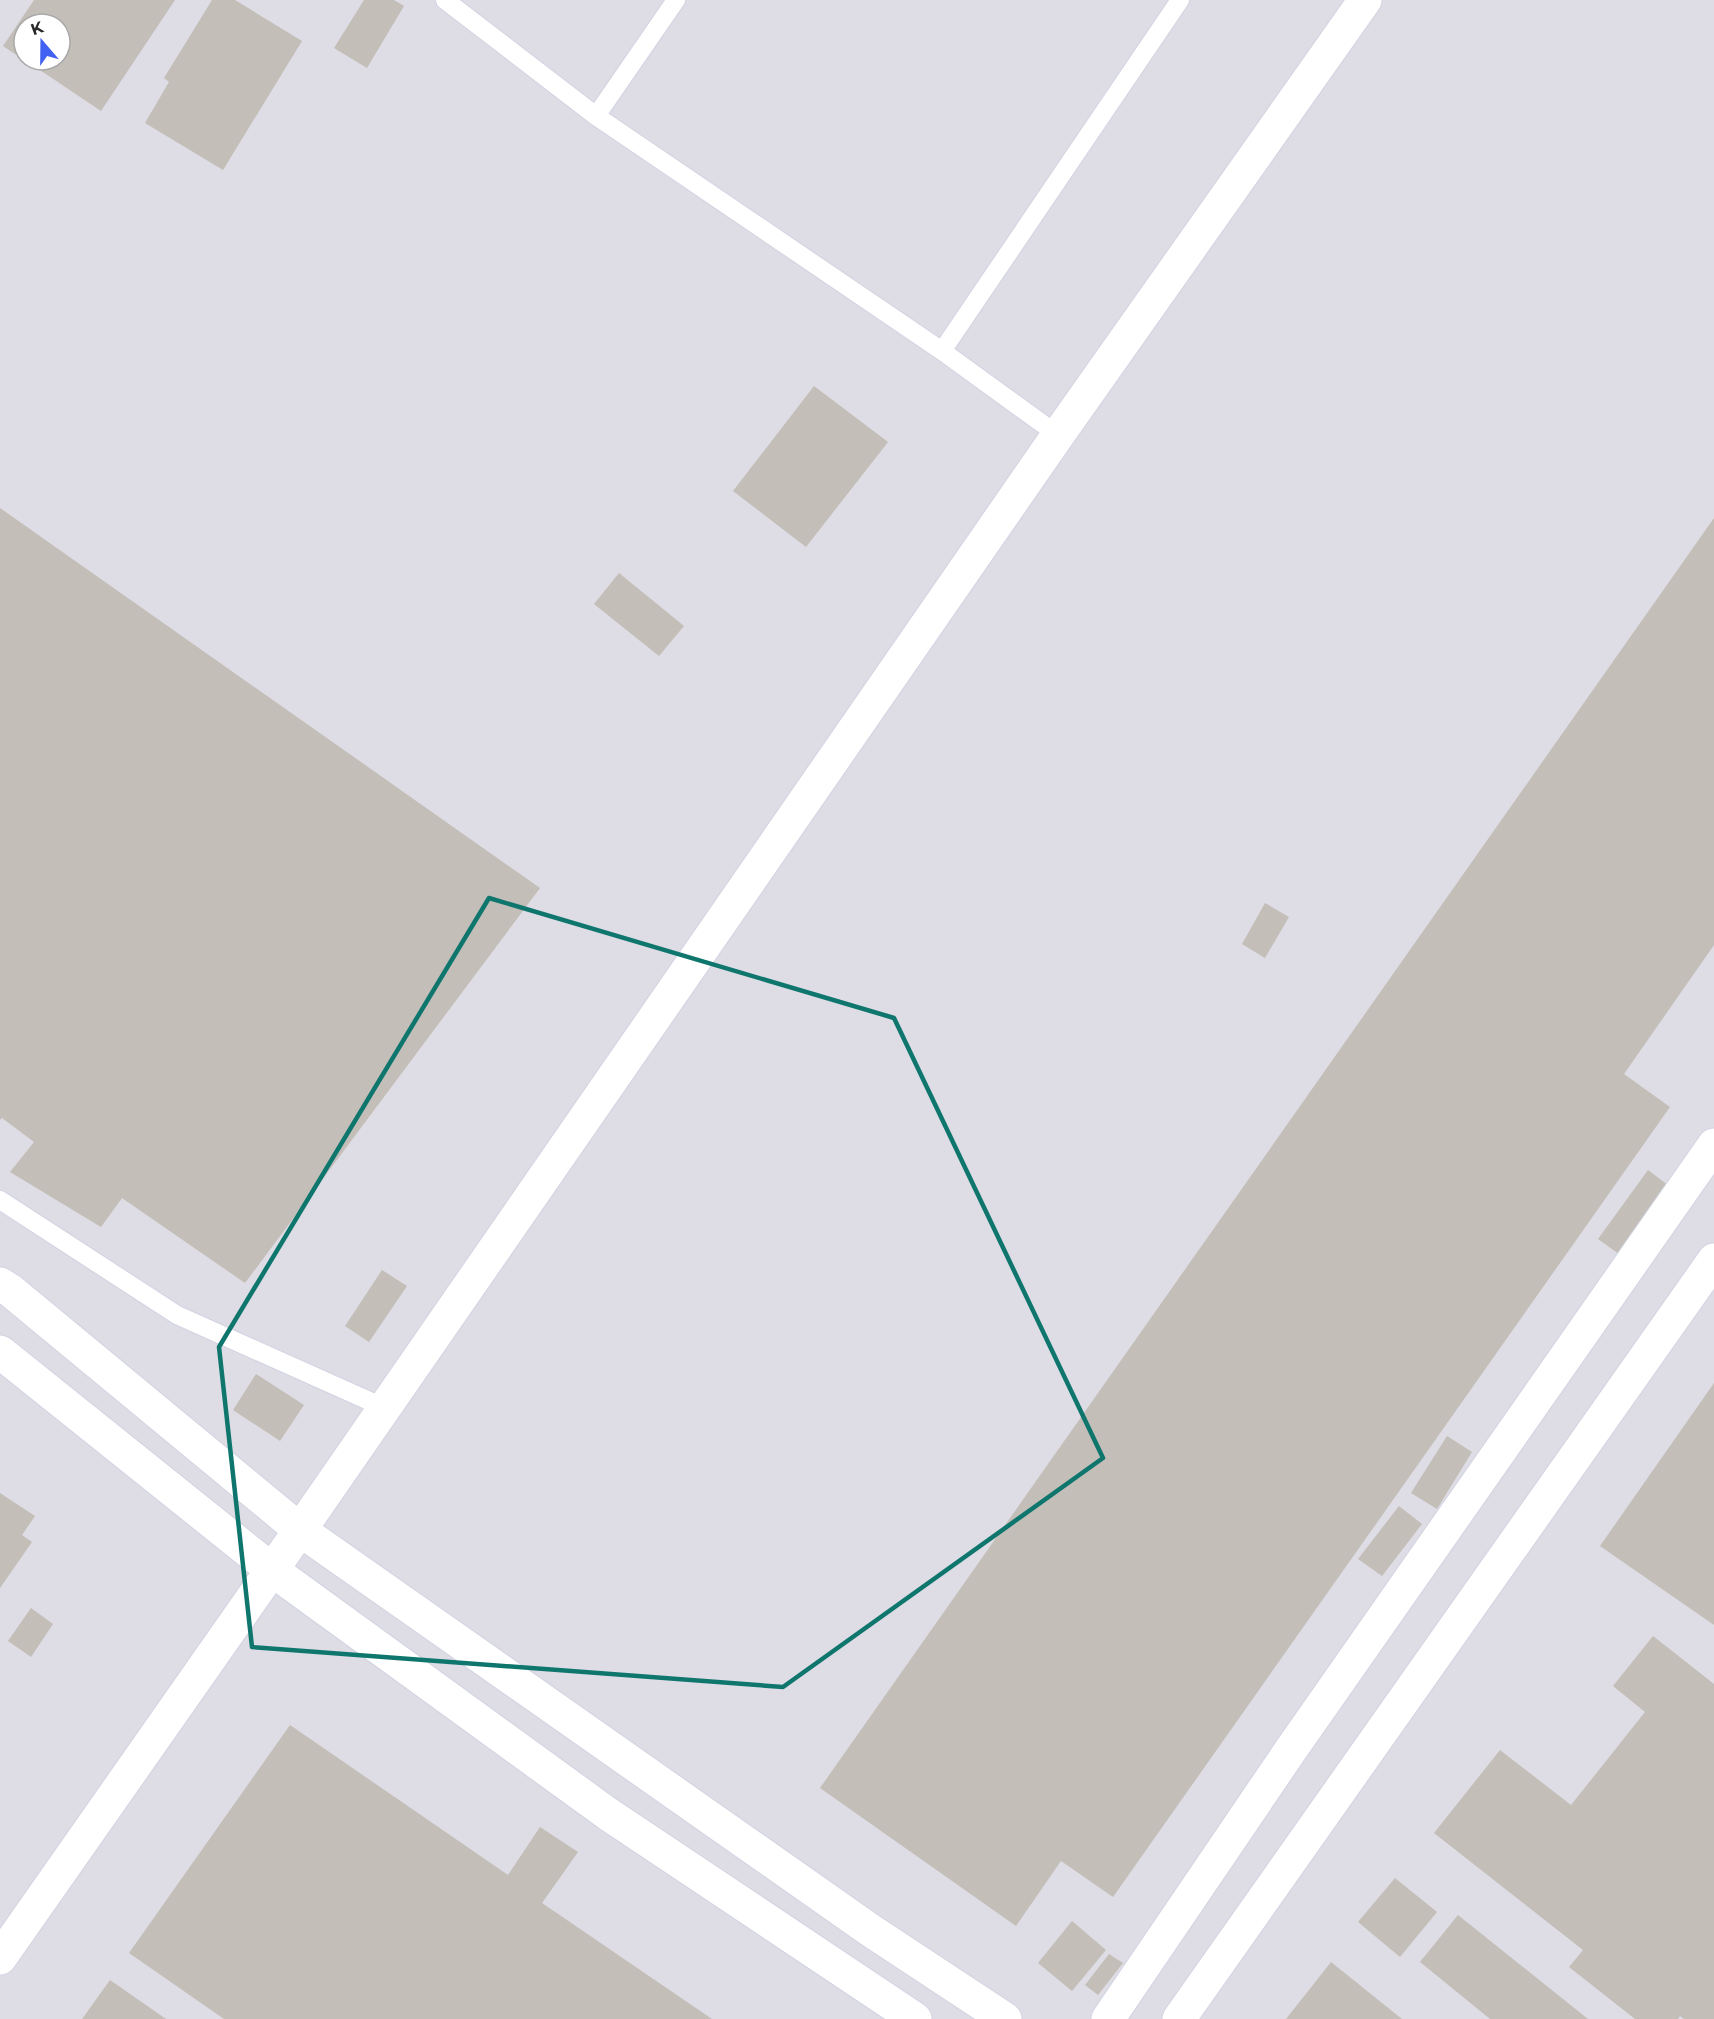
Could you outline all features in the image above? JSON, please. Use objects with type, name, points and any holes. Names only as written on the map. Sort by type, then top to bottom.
[{"type":"street","points":[[0,1958],[385,1408],[1058,435],[1365,0]]},
{"type":"street","points":[[1108,2019],[1297,1741],[1714,1145]]},
{"type":"street","points":[[1179,2019],[1714,1260]]},
{"type":"street","points":[[0,1284],[20,1298],[300,1530],[870,1930],[1005,2019]]},
{"type":"street","points":[[0,1352],[272,1570],[608,1814],[915,2019]]},
{"type":"lane","points":[[445,0],[596,116],[942,351],[1058,435]]},
{"type":"lane","points":[[596,116],[676,0]]},
{"type":"lane","points":[[942,351],[1180,0]]},
{"type":"lane","points":[[0,1200],[177,1315],[385,1408]]},
{"type":"highlighted area","points":[[489,898],[894,1018],[1103,1458],[783,1687],[252,1647],[219,1347]]},
{"type":"shaded area","points":[[0,0],[1714,0],[1714,2019],[0,2019]]},
{"type":"building","points":[[34,0],[175,0],[101,111],[43,72],[72,72],[72,12],[26,12]]},
{"type":"building","points":[[212,0],[235,0],[302,41],[223,170],[145,123],[169,82],[164,78]]},
{"type":"building","points":[[364,0],[394,0],[404,6],[367,68],[334,48]]},
{"type":"building","points":[[12,33],[12,52],[3,46]]},
{"type":"building","points":[[814,386],[888,442],[806,547],[733,491]]},
{"type":"building","points":[[0,508],[540,888],[245,1283],[122,1198],[101,1227],[10,1172],[34,1142],[2,1118],[0,1120]]},
{"type":"building","points":[[1714,518],[1714,945],[1624,1074],[1670,1107],[1113,1897],[1061,1861],[1016,1926],[820,1788]]},
{"type":"building","points":[[619,573],[684,626],[659,656],[594,604]]},
{"type":"building","points":[[1265,903],[1289,917],[1265,958],[1242,944]]},
{"type":"building","points":[[1648,1170],[1673,1189],[1623,1257],[1598,1239]]},
{"type":"building","points":[[382,1270],[407,1286],[369,1342],[345,1326]]},
{"type":"building","points":[[256,1374],[304,1405],[280,1441],[233,1410]]},
{"type":"building","points":[[1714,1383],[1714,1625],[1600,1546]]},
{"type":"building","points":[[1447,1436],[1472,1452],[1437,1509],[1411,1493]]},
{"type":"building","points":[[0,1493],[35,1516],[22,1535],[32,1542],[0,1588]]},
{"type":"building","points":[[1399,1506],[1422,1524],[1382,1576],[1358,1559]]},
{"type":"building","points":[[31,1608],[53,1624],[31,1657],[8,1641]]},
{"type":"building","points":[[1653,1636],[1714,1684],[1714,2019],[1684,2019],[1680,2016],[1678,2019],[1635,2019],[1569,1967],[1583,1950],[1434,1833],[1500,1750],[1571,1805],[1645,1712],[1613,1686]]},
{"type":"building","points":[[290,1725],[508,1875],[540,1827],[578,1852],[542,1903],[712,2019],[224,2019],[129,1953]]},
{"type":"building","points":[[1395,1878],[1437,1912],[1400,1957],[1358,1922]]},
{"type":"building","points":[[1458,1915],[1588,2019],[1490,2019],[1420,1962]]},
{"type":"building","points":[[1072,1921],[1106,1950],[1072,1991],[1038,1963]]},
{"type":"building","points":[[1109,1954],[1123,1963],[1098,1995],[1085,1985]]},
{"type":"building","points":[[1331,1962],[1402,2019],[1286,2019]]},
{"type":"building","points":[[110,1980],[166,2019],[82,2019]]}]
